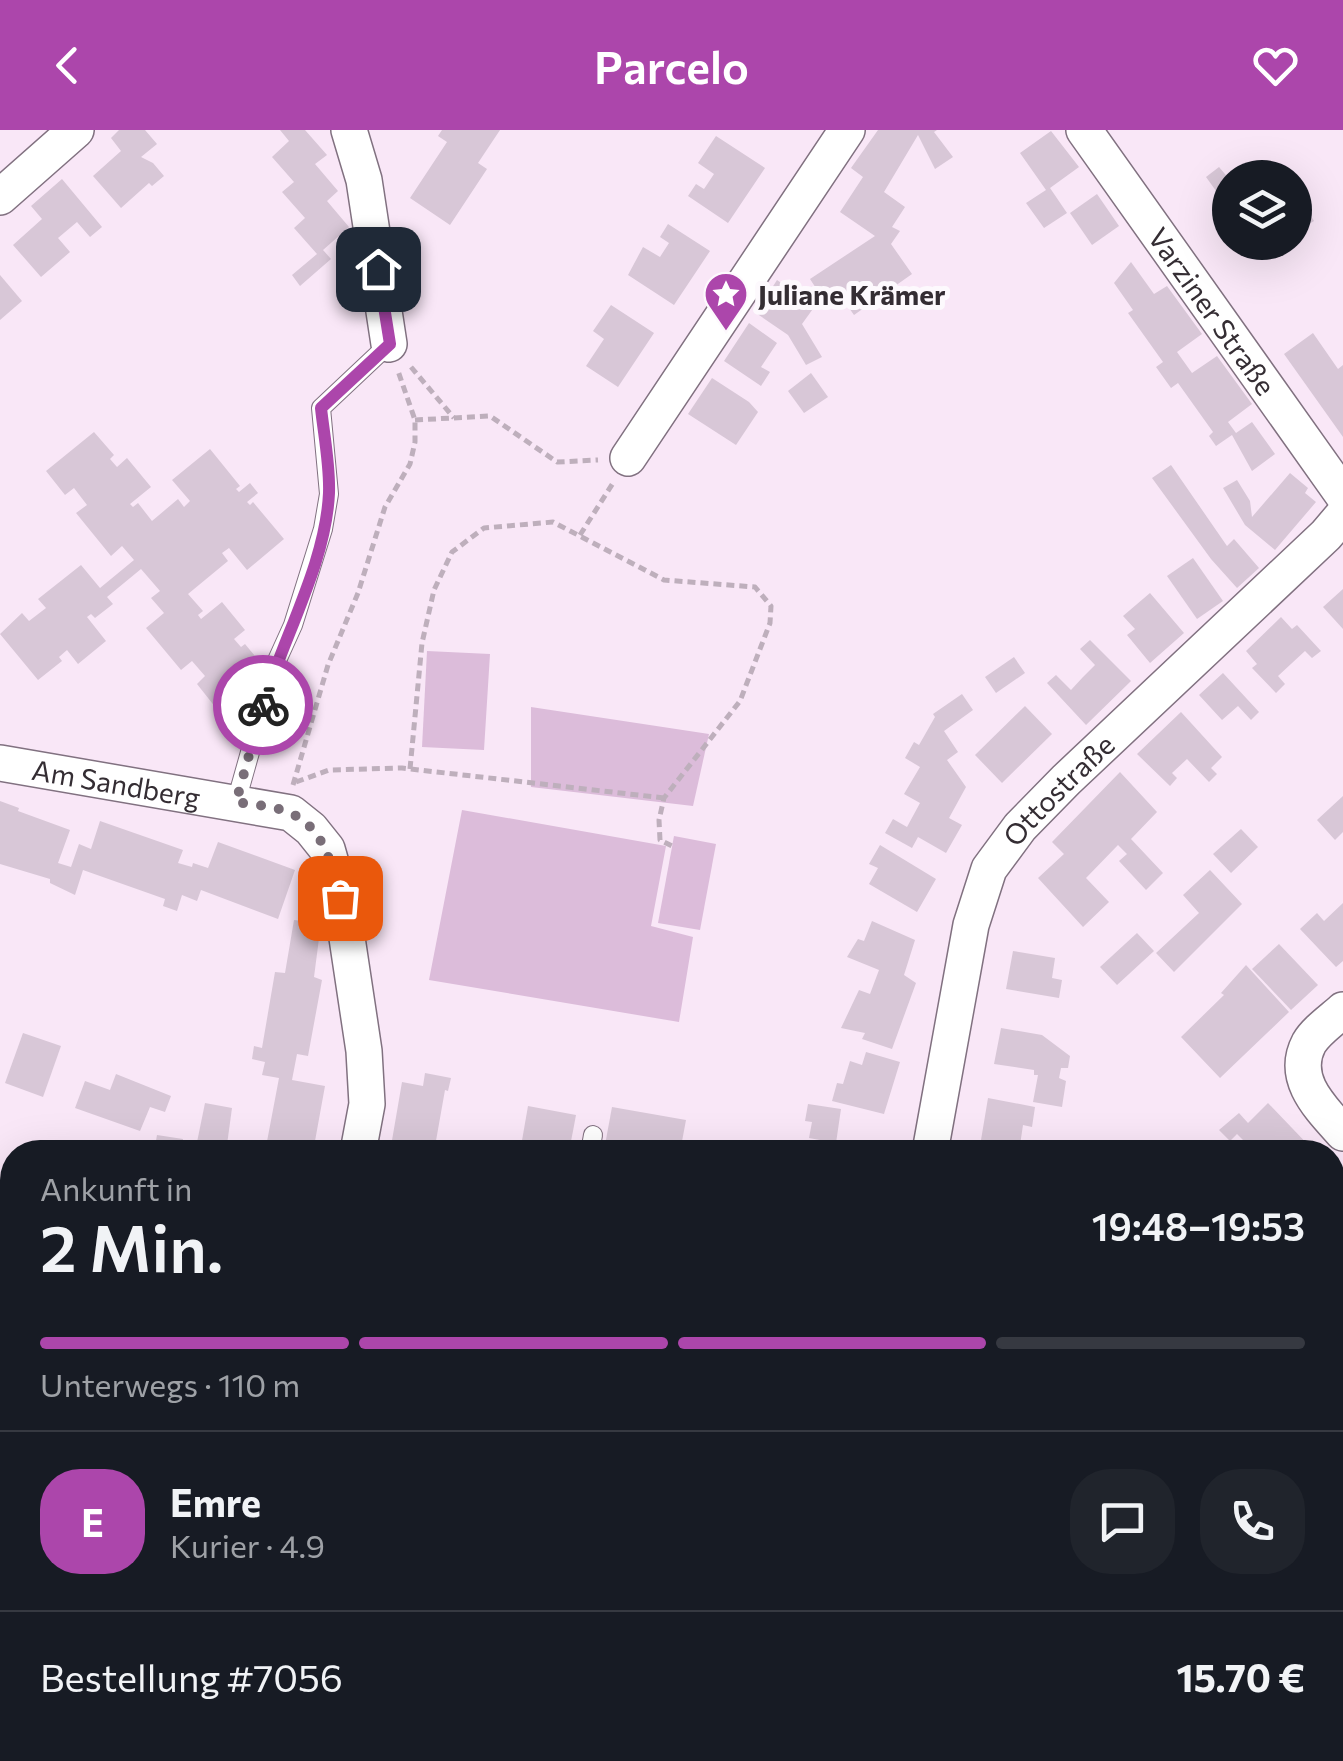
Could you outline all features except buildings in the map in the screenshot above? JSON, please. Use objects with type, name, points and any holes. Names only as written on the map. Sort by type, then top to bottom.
[{"type":"street","points":[[0,197],[76,130]]},
{"type":"street","points":[[349,130],[364,180],[390,344]]},
{"type":"street","points":[[628,458],[847,130]]},
{"type":"street","name":"Varziner Straße","points":[[1084,130],[1343,494]]},
{"type":"street","name":"Ottostraße","points":[[932,1140],[971,926],[989,869],[1020,827],[1066,780],[1337,534]]},
{"type":"street","name":"Am Sandberg","points":[[0,763],[236,802],[292,798]]},
{"type":"street","points":[[292,798],[327,849],[340,898],[365,1068],[367,1104],[360,1140]]},
{"type":"street","points":[[1343,1010],[1310,1041],[1302,1064],[1310,1097],[1343,1133]]},
{"type":"lane","points":[[236,802],[274,667],[294,625],[322,529],[329,494],[321,408],[390,344]]},
{"type":"path","points":[[390,344],[454,418]]},
{"type":"path","points":[[292,798],[328,666],[358,593],[385,507],[410,464],[415,442],[414,420],[390,344]]},
{"type":"path","points":[[414,420],[490,416],[557,462],[628,458]]},
{"type":"path","points":[[580,536],[628,458]]},
{"type":"path","points":[[410,769],[422,644],[434,590],[452,552],[484,528],[553,522],[664,580],[754,587],[771,606],[770,623],[740,702],[664,798],[660,840],[672,846]]},
{"type":"path","points":[[292,798],[330,770],[410,769],[664,798]]},
{"type":"shaded area","points":[[427,651],[490,654],[484,750],[422,747]]},
{"type":"shaded area","points":[[531,707],[709,734],[693,806],[531,787]]},
{"type":"shaded area","points":[[462,810],[666,846],[651,926],[693,937],[679,1022],[429,980]]},
{"type":"shaded area","points":[[674,836],[716,844],[700,930],[658,923]]},
{"type":"way so far","points":[[263,705],[236,802],[291,813],[311,828],[327,849],[340,898]]},
{"type":"place","name":"Juliane Krämer","points":[[726,332]]},
{"type":"route","points":[[263,705],[274,667],[294,625],[329,494],[321,408],[390,344],[378,269]]}]
